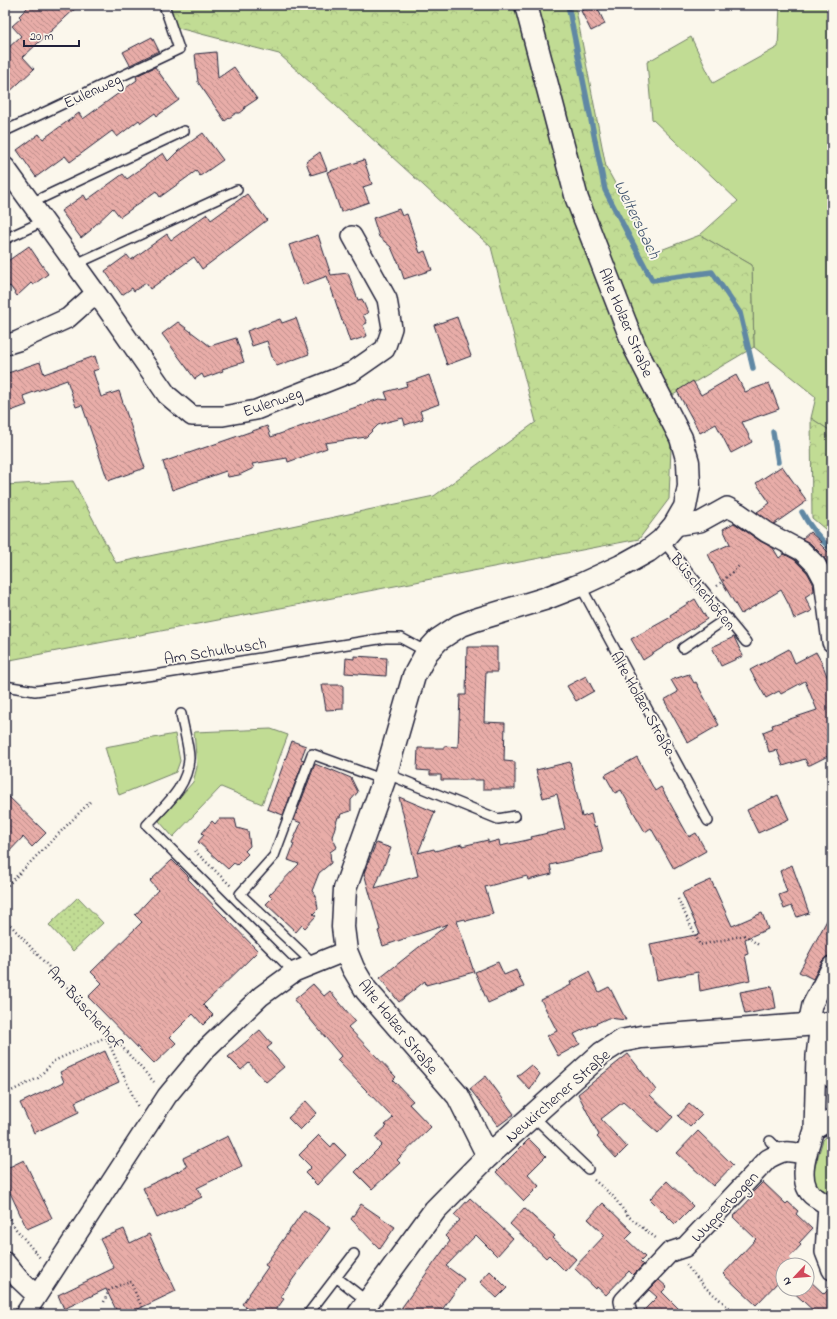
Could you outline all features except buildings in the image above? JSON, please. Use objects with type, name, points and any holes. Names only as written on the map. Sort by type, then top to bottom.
[{"type":"street","name":"Alte Holzer Straße","points":[[488,1156],[458,1096],[366,990],[352,968],[346,951],[343,926],[344,889],[384,776],[414,676],[427,652],[438,640],[459,626],[580,585],[621,566],[648,551],[668,533],[685,507],[689,486],[688,462],[681,438],[635,348],[577,198],[526,5]]},
{"type":"street","name":"Eulenweg","points":[[5,167],[76,264],[167,395],[192,416],[223,416],[256,410],[352,372],[385,349],[392,328],[387,299],[352,236]]},
{"type":"street","points":[[5,345],[18,341],[68,318],[96,293]]},
{"type":"street","name":"Büscherhöfen","points":[[668,533],[700,522],[727,507],[739,512],[766,532],[802,551],[816,565],[824,580],[830,615],[832,642]]},
{"type":"street","points":[[26,1314],[167,1096],[205,1050],[261,996],[294,972],[346,951]]},
{"type":"street","points":[[832,966],[812,1004],[820,1024],[826,1068],[832,1078]]},
{"type":"street","points":[[820,1024],[816,1056],[814,1130],[803,1175],[806,1187],[815,1198],[830,1205],[825,1252],[832,1270]]},
{"type":"street","name":"Neukirchener Straße","points":[[364,1308],[435,1210],[488,1156],[532,1115],[602,1053],[621,1041],[641,1037],[820,1024]]},
{"type":"street","points":[[814,1130],[832,1119]]},
{"type":"street","name":"Wupperbogen","points":[[627,1314],[624,1301],[670,1252],[685,1247],[768,1159],[776,1147],[807,1155]]},
{"type":"street","points":[[5,1262],[37,1296]]},
{"type":"lane","name":"Eulenweg","points":[[5,131],[179,50],[164,5]]},
{"type":"lane","points":[[31,203],[184,131]]},
{"type":"lane","points":[[76,264],[237,190]]},
{"type":"lane","points":[[5,239],[44,221]]},
{"type":"lane","name":"Büscherhöfen","points":[[668,533],[707,594],[746,642]]},
{"type":"lane","name":"Alte Holzer Straße","points":[[580,585],[708,821]]},
{"type":"lane","points":[[683,648],[726,618]]},
{"type":"lane","name":"Am Schulbusch","points":[[5,686],[35,691],[161,674],[385,638],[402,638],[427,652]]},
{"type":"lane","points":[[181,714],[189,756],[187,772],[174,795],[146,825],[294,972]]},
{"type":"lane","points":[[314,964],[240,894],[274,856],[312,754],[384,776],[498,819],[515,816]]},
{"type":"lane","points":[[532,1115],[588,1169]]},
{"type":"lane","points":[[308,1314],[354,1254]]},
{"type":"lane","points":[[336,1277],[364,1308]]},
{"type":"path","points":[[707,594],[740,565]]},
{"type":"path","points":[[5,888],[90,802]]},
{"type":"path","points":[[195,851],[240,894]]},
{"type":"path","points":[[678,900],[700,945],[745,935],[760,946]]},
{"type":"path","name":"Am Büscherhof","points":[[5,919],[167,1096]]},
{"type":"path","points":[[5,1094],[38,1078],[54,1061],[106,1037],[147,1126]]},
{"type":"path","points":[[5,1212],[16,1229],[52,1273]]},
{"type":"path","points":[[104,1302],[110,1290],[130,1280],[146,1314]]},
{"type":"green space","points":[[169,5],[575,5],[606,167],[653,253],[700,235],[752,265],[754,347],[673,395],[669,499],[639,539],[5,661],[5,485],[73,481],[116,563],[434,496],[536,422],[491,247],[279,54],[174,27]]},
{"type":"green space","points":[[780,5],[832,5],[832,432],[811,418],[816,397],[754,347],[752,265],[700,235],[738,201],[652,119],[647,62],[691,37],[713,83],[778,47]]},
{"type":"green space","points":[[811,418],[832,432],[832,535],[812,518]]},
{"type":"green space","points":[[271,729],[288,735],[262,804],[221,787],[173,837],[159,821],[193,782],[197,767],[194,732]]},
{"type":"green space","points":[[175,734],[180,761],[176,772],[119,795],[105,747]]},
{"type":"green space","points":[[78,897],[103,923],[73,951],[49,925]]},
{"type":"green space","points":[[832,1130],[832,1197],[822,1193],[815,1184],[813,1173],[823,1140]]},
{"type":"waterway","name":"Weltersbach","points":[[568,5],[605,190],[652,280],[712,272],[740,313],[753,368]]},
{"type":"waterway","name":"Weltersbach","points":[[773,432],[778,462]]},
{"type":"waterway","name":"Weltersbach","points":[[802,512],[815,532],[832,550]]}]
